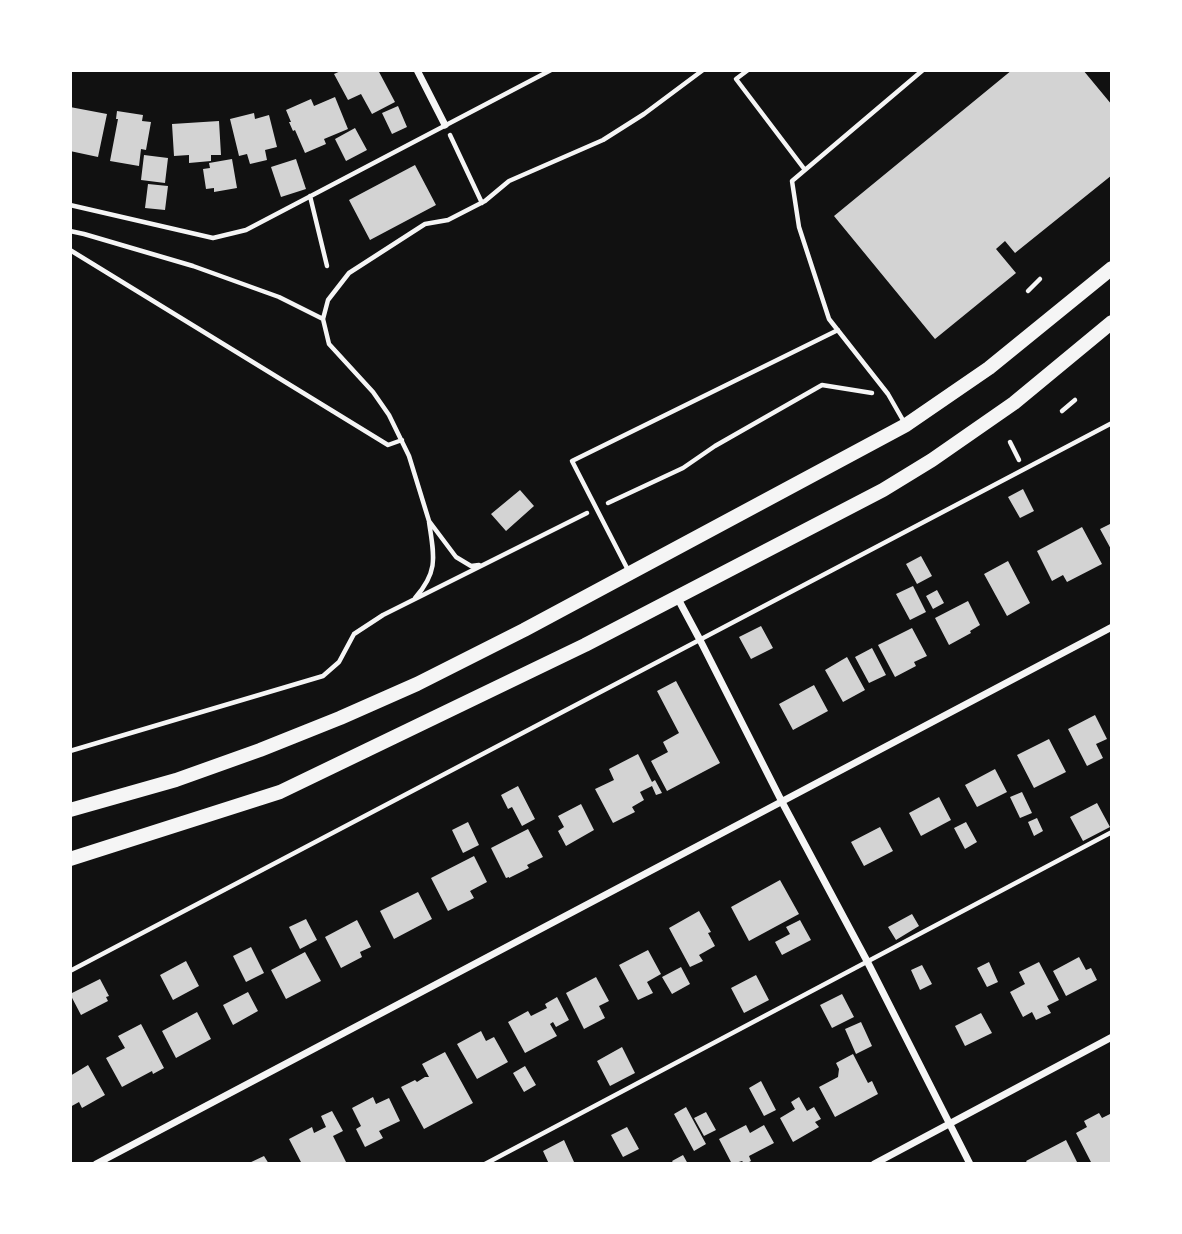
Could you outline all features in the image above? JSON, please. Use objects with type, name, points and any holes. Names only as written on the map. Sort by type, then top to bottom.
[{"type":"main road","points":[[70,810],[176,780],[260,750],[417,684],[524,630],[906,425],[989,368],[1112,268]]},
{"type":"main road","points":[[70,845],[76,858],[281,792],[585,645],[884,490],[1014,403],[1112,322]]},
{"type":"main road","points":[[70,818],[90,805]]},
{"type":"street","points":[[416,70],[445,125]]},
{"type":"street","points":[[677,596],[970,1164]]},
{"type":"street","points":[[96,1164],[1112,627]]},
{"type":"street","points":[[874,1164],[1112,1037]]},
{"type":"lane","points":[[70,205],[213,238],[246,230],[551,70]]},
{"type":"lane","points":[[748,70],[736,79],[805,170]]},
{"type":"lane","points":[[906,425],[888,394],[829,319],[799,227],[792,181],[923,70]]},
{"type":"lane","points":[[310,196],[327,266]]},
{"type":"lane","points":[[630,574],[572,461],[838,330]]},
{"type":"lane","points":[[70,971],[1112,423]]},
{"type":"lane","points":[[485,1164],[1112,832]]},
{"type":"path","points":[[413,600],[425,587],[435,559],[429,521],[409,456],[389,415],[373,392],[328,344],[323,319],[328,300],[349,273],[425,224],[448,220],[482,203],[509,181],[603,140],[644,114],[703,70]]},
{"type":"path","points":[[445,125],[482,203]]},
{"type":"path","points":[[70,231],[193,266],[279,297],[323,319]]},
{"type":"path","points":[[70,250],[388,445],[402,440]]},
{"type":"path","points":[[1027,291],[1040,279]]},
{"type":"path","points":[[70,751],[323,676],[339,662],[354,634],[383,615],[596,508],[683,468],[715,446],[822,385],[888,394]]},
{"type":"path","points":[[1062,411],[1075,400]]},
{"type":"path","points":[[429,521],[456,557],[471,566],[486,563]]},
{"type":"building","points":[[343,70],[378,70],[395,102],[372,114],[361,94],[348,100],[334,74]]},
{"type":"building","points":[[1012,70],[1083,70],[1112,105],[1112,175],[1015,253],[1005,241],[996,249],[1016,273],[935,339],[834,216]]},
{"type":"building","points":[[335,97],[348,129],[324,139],[326,144],[305,153],[289,122],[286,110],[311,99],[314,106]]},
{"type":"building","points":[[398,106],[407,127],[392,134],[382,113]]},
{"type":"building","points":[[70,107],[107,114],[98,157],[70,151]]},
{"type":"building","points":[[117,111],[143,115],[142,121],[151,122],[146,150],[141,149],[139,166],[110,161]]},
{"type":"building","points":[[254,113],[255,119],[269,115],[277,147],[265,150],[267,160],[250,164],[247,154],[239,156],[230,119]]},
{"type":"building","points":[[219,121],[221,155],[211,155],[211,161],[189,163],[189,155],[174,156],[172,124]]},
{"type":"building","points":[[355,128],[367,150],[346,161],[335,139]]},
{"type":"building","points":[[144,155],[168,158],[165,183],[141,180]]},
{"type":"building","points":[[232,159],[237,188],[214,192],[214,188],[206,189],[203,169],[210,168],[209,163]]},
{"type":"building","points":[[296,159],[306,189],[281,197],[271,167]]},
{"type":"building","points":[[415,165],[436,205],[370,240],[349,200]]},
{"type":"building","points":[[148,184],[168,186],[165,210],[145,208]]},
{"type":"building","points":[[1023,489],[1034,511],[1020,518],[1008,497]]},
{"type":"building","points":[[520,490],[534,506],[506,531],[491,514]]},
{"type":"building","points":[[1112,523],[1112,551],[1100,529]]},
{"type":"building","points":[[1082,527],[1102,564],[1067,582],[1063,575],[1052,581],[1037,551]]},
{"type":"building","points":[[921,556],[932,576],[917,584],[906,564]]},
{"type":"building","points":[[1008,561],[1030,603],[1007,616],[984,574]]},
{"type":"building","points":[[913,586],[926,612],[910,620],[896,594]]},
{"type":"building","points":[[937,590],[944,603],[933,609],[926,596]]},
{"type":"building","points":[[968,601],[980,625],[949,645],[935,618]]},
{"type":"building","points":[[761,626],[773,648],[751,659],[739,637]]},
{"type":"building","points":[[912,628],[927,656],[914,662],[916,666],[895,677],[878,645]]},
{"type":"building","points":[[872,648],[886,675],[869,683],[855,657]]},
{"type":"building","points":[[847,657],[865,690],[843,702],[825,670]]},
{"type":"building","points":[[676,681],[720,763],[667,791],[651,761],[668,752],[663,742],[679,733],[657,691]]},
{"type":"building","points":[[814,685],[828,711],[793,730],[779,704]]},
{"type":"building","points":[[1095,715],[1107,739],[1096,744],[1103,758],[1087,766],[1068,729]]},
{"type":"building","points":[[1049,739],[1066,772],[1034,788],[1017,755]]},
{"type":"building","points":[[638,754],[652,782],[655,780],[662,793],[656,795],[652,786],[640,792],[644,800],[632,807],[635,812],[613,823],[595,789],[614,780],[609,769]]},
{"type":"building","points":[[995,769],[1007,792],[977,807],[965,785]]},
{"type":"building","points":[[518,786],[535,819],[522,826],[512,807],[508,809],[501,795]]},
{"type":"building","points":[[1022,792],[1032,813],[1020,818],[1010,797]]},
{"type":"building","points":[[939,797],[951,820],[921,836],[909,813]]},
{"type":"building","points":[[1097,803],[1110,827],[1083,841],[1070,817]]},
{"type":"building","points":[[581,804],[594,830],[566,846],[558,831],[564,827],[558,816]]},
{"type":"building","points":[[1037,818],[1043,831],[1034,836],[1028,822]]},
{"type":"building","points":[[468,822],[479,845],[463,853],[452,830]]},
{"type":"building","points":[[966,822],[977,842],[965,849],[954,828]]},
{"type":"building","points":[[880,827],[893,851],[864,866],[851,842]]},
{"type":"building","points":[[528,829],[543,857],[527,865],[529,868],[506,878],[491,848]]},
{"type":"building","points":[[474,856],[487,882],[470,891],[474,898],[448,911],[431,878]]},
{"type":"building","points":[[780,880],[799,914],[749,941],[731,907]]},
{"type":"building","points":[[418,892],[432,919],[394,939],[380,911]]},
{"type":"building","points":[[699,911],[711,932],[708,933],[715,946],[699,955],[703,961],[690,967],[669,928]]},
{"type":"building","points":[[912,914],[919,926],[896,940],[888,927]]},
{"type":"building","points":[[306,919],[317,940],[300,949],[289,927]]},
{"type":"building","points":[[357,920],[371,947],[360,952],[362,957],[341,968],[325,937]]},
{"type":"building","points":[[800,920],[811,940],[782,955],[775,942],[790,934],[786,927]]},
{"type":"building","points":[[251,947],[264,973],[246,982],[233,956]]},
{"type":"building","points":[[648,950],[661,974],[647,982],[653,993],[638,1000],[619,965]]},
{"type":"building","points":[[305,952],[321,981],[286,999],[271,970]]},
{"type":"building","points":[[1079,957],[1086,970],[1091,968],[1097,980],[1066,996],[1053,971]]},
{"type":"building","points":[[186,961],[199,986],[173,1000],[160,975]]},
{"type":"building","points":[[989,962],[998,982],[987,987],[977,968]]},
{"type":"building","points":[[1039,962],[1059,1000],[1047,1006],[1051,1013],[1036,1020],[1032,1012],[1023,1017],[1010,992],[1025,984],[1019,972]]},
{"type":"building","points":[[922,965],[932,984],[920,990],[911,970]]},
{"type":"building","points":[[681,967],[690,984],[672,994],[662,977]]},
{"type":"building","points":[[756,975],[769,1000],[744,1013],[731,988]]},
{"type":"building","points":[[596,977],[609,1001],[599,1006],[605,1018],[584,1029],[566,993]]},
{"type":"building","points":[[100,979],[109,996],[106,997],[108,1001],[81,1015],[70,994]]},
{"type":"building","points":[[248,992],[258,1011],[233,1025],[223,1005]]},
{"type":"building","points":[[842,994],[854,1017],[832,1028],[820,1005]]},
{"type":"building","points":[[557,997],[569,1020],[556,1027],[553,1022],[550,1024],[557,1036],[525,1053],[508,1022],[528,1011],[531,1016],[547,1008],[545,1004]]},
{"type":"building","points":[[197,1012],[211,1039],[176,1058],[162,1031]]},
{"type":"building","points":[[981,1013],[992,1033],[965,1046],[955,1026]]},
{"type":"building","points":[[861,1022],[872,1046],[856,1054],[845,1029]]},
{"type":"building","points":[[141,1024],[164,1068],[153,1074],[152,1071],[122,1087],[106,1058],[125,1048],[118,1036]]},
{"type":"building","points":[[481,1031],[486,1041],[494,1037],[508,1062],[477,1079],[457,1044]]},
{"type":"building","points":[[622,1047],[635,1073],[610,1086],[597,1061]]},
{"type":"building","points":[[445,1052],[473,1103],[424,1129],[401,1087],[429,1077],[422,1064]]},
{"type":"building","points":[[853,1054],[868,1083],[872,1081],[878,1094],[835,1117],[819,1087],[838,1077],[839,1069],[836,1063]]},
{"type":"building","points":[[88,1065],[105,1095],[82,1108],[79,1102],[70,1107],[70,1076]]},
{"type":"building","points":[[525,1066],[536,1085],[524,1092],[513,1073]]},
{"type":"building","points":[[761,1081],[776,1110],[764,1116],[749,1088]]},
{"type":"building","points":[[373,1097],[376,1104],[389,1098],[400,1121],[379,1131],[383,1138],[365,1147],[356,1129],[361,1126],[352,1108]]},
{"type":"building","points":[[799,1097],[807,1111],[814,1107],[821,1119],[815,1122],[819,1127],[793,1142],[780,1118],[795,1109],[791,1102]]},
{"type":"building","points":[[686,1107],[706,1144],[694,1151],[674,1114]]},
{"type":"building","points":[[332,1111],[343,1131],[333,1136],[347,1164],[302,1164],[289,1139],[312,1127],[314,1133],[326,1127],[321,1116]]},
{"type":"building","points":[[706,1112],[716,1130],[704,1136],[694,1118]]},
{"type":"building","points":[[1099,1113],[1102,1118],[1112,1113],[1112,1164],[1092,1164],[1076,1133],[1087,1127],[1084,1121]]},
{"type":"building","points":[[746,1125],[750,1133],[764,1125],[774,1143],[749,1156],[751,1161],[745,1164],[742,1161],[732,1164],[719,1139]]},
{"type":"building","points":[[627,1127],[639,1149],[623,1157],[611,1135]]},
{"type":"building","points":[[564,1140],[574,1162],[549,1164],[543,1151]]},
{"type":"building","points":[[1066,1140],[1078,1164],[1028,1164],[1026,1161]]},
{"type":"building","points":[[683,1155],[688,1164],[674,1164],[672,1161]]},
{"type":"building","points":[[264,1156],[269,1164],[247,1164]]}]
